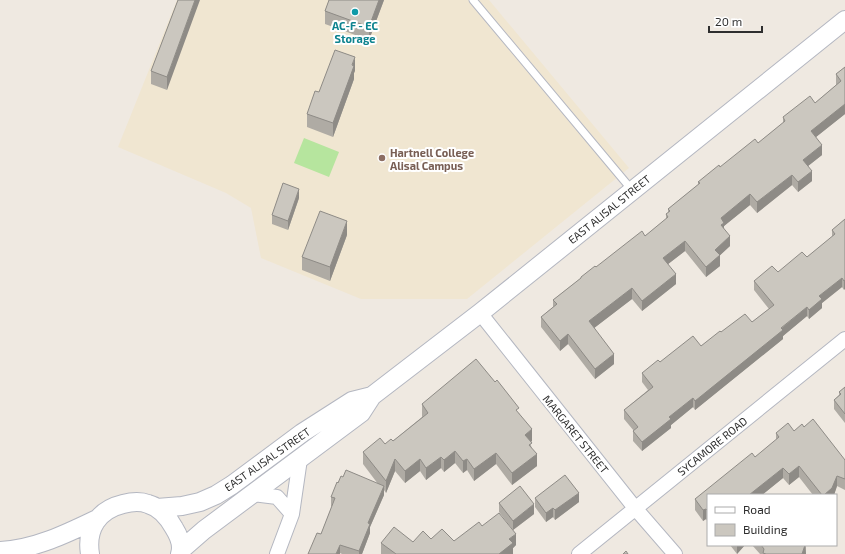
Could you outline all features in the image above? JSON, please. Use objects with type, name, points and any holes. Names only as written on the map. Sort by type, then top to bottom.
[{"type":"street","name":"EAST ALISAL STREET","points":[[180,552],[204,530],[361,413],[372,396],[480,313],[845,20]]},
{"type":"street","name":"MARGARET STREET","points":[[480,313],[635,508],[675,554]]},
{"type":"street","name":"SYCAMORE ROAD","points":[[579,554],[845,339]]},
{"type":"street","name":"EAST ALISAL STREET","points":[[158,508],[182,506],[200,502],[216,495],[232,485],[302,433],[352,401],[372,396]]},
{"type":"street","points":[[277,554],[292,514],[300,459]]},
{"type":"street","points":[[253,494],[277,497],[292,514]]},
{"type":"street","points":[[90,554],[89,540],[92,528],[97,519],[110,508],[128,503],[140,502],[158,508],[171,522],[180,539],[180,552]]},
{"type":"street","points":[[0,551],[33,546],[61,536],[97,519]]},
{"type":"lane","points":[[473,0],[632,190]]},
{"type":"shaded area","name":"Hartnell College Alisal Campus","points":[[177,0],[489,0],[629,168],[467,299],[361,299],[261,258],[251,208],[226,193],[118,147]]},
{"type":"green space","points":[[304,138],[339,152],[329,177],[294,163]]},
{"type":"building","points":[[178,0],[195,0],[167,77],[151,71]]},
{"type":"building","points":[[329,0],[379,0],[369,27],[325,11]]},
{"type":"building","points":[[335,50],[355,57],[352,65],[354,66],[333,123],[307,114],[315,91],[319,92]]},
{"type":"building","points":[[845,67],[845,104],[811,131],[822,145],[803,160],[812,171],[798,182],[792,175],[757,202],[750,194],[721,218],[724,223],[721,225],[730,236],[715,250],[720,255],[706,267],[685,241],[663,258],[676,274],[642,301],[632,288],[589,321],[614,354],[595,369],[568,334],[560,341],[541,317],[557,304],[553,300],[642,231],[645,236],[668,217],[666,214],[670,211],[668,209],[700,183],[698,182],[719,165],[720,167],[755,139],[758,143],[785,121],[783,117],[810,96],[815,103],[841,81],[836,74]]},
{"type":"building","points":[[283,183],[299,189],[288,221],[272,215]]},
{"type":"building","points":[[320,211],[347,221],[330,267],[302,257]]},
{"type":"building","points":[[845,219],[845,280],[844,281],[842,278],[819,296],[822,299],[809,310],[807,307],[781,328],[783,330],[695,401],[693,398],[669,417],[671,419],[642,442],[633,431],[638,427],[624,410],[653,387],[642,373],[658,360],[660,362],[693,336],[701,346],[745,314],[752,322],[774,305],[754,281],[772,266],[778,272],[802,252],[807,257],[835,234],[832,230]]},
{"type":"building","points":[[476,359],[495,382],[497,380],[519,408],[516,410],[532,429],[525,435],[532,443],[529,445],[537,454],[512,473],[496,453],[474,469],[467,459],[463,461],[455,451],[444,460],[441,457],[426,468],[420,459],[405,471],[395,459],[386,481],[363,452],[380,438],[385,444],[391,439],[393,441],[428,413],[422,404]]},
{"type":"building","points":[[845,387],[845,414],[834,400],[841,394],[839,392]]},
{"type":"building","points":[[813,419],[845,460],[845,479],[837,476],[832,488],[825,494],[821,494],[799,466],[789,474],[783,468],[750,494],[707,494],[707,510],[703,510],[695,499],[752,453],[755,457],[779,437],[776,433],[788,423],[794,431],[802,424],[804,427]]},
{"type":"building","points":[[346,470],[384,486],[368,523],[370,524],[359,551],[340,545],[336,554],[308,554],[317,533],[321,534],[335,498],[331,497],[337,482],[338,483],[341,476],[343,477]]},
{"type":"building","points":[[565,475],[579,493],[555,510],[553,508],[546,513],[535,498]]},
{"type":"building","points":[[520,486],[534,504],[513,521],[499,503]]},
{"type":"building","points":[[499,513],[516,534],[509,539],[513,543],[499,554],[396,554],[381,543],[394,527],[413,542],[423,531],[431,539],[442,529],[454,541],[479,522],[482,526]]},
{"type":"building","points":[[762,546],[805,546],[802,554],[766,554],[763,553],[764,549]]},
{"type":"place","name":"AC-F - EC Storage","points":[[355,12]]},
{"type":"place","name":"Hartnell College Alisal Campus","points":[[382,158]]}]
